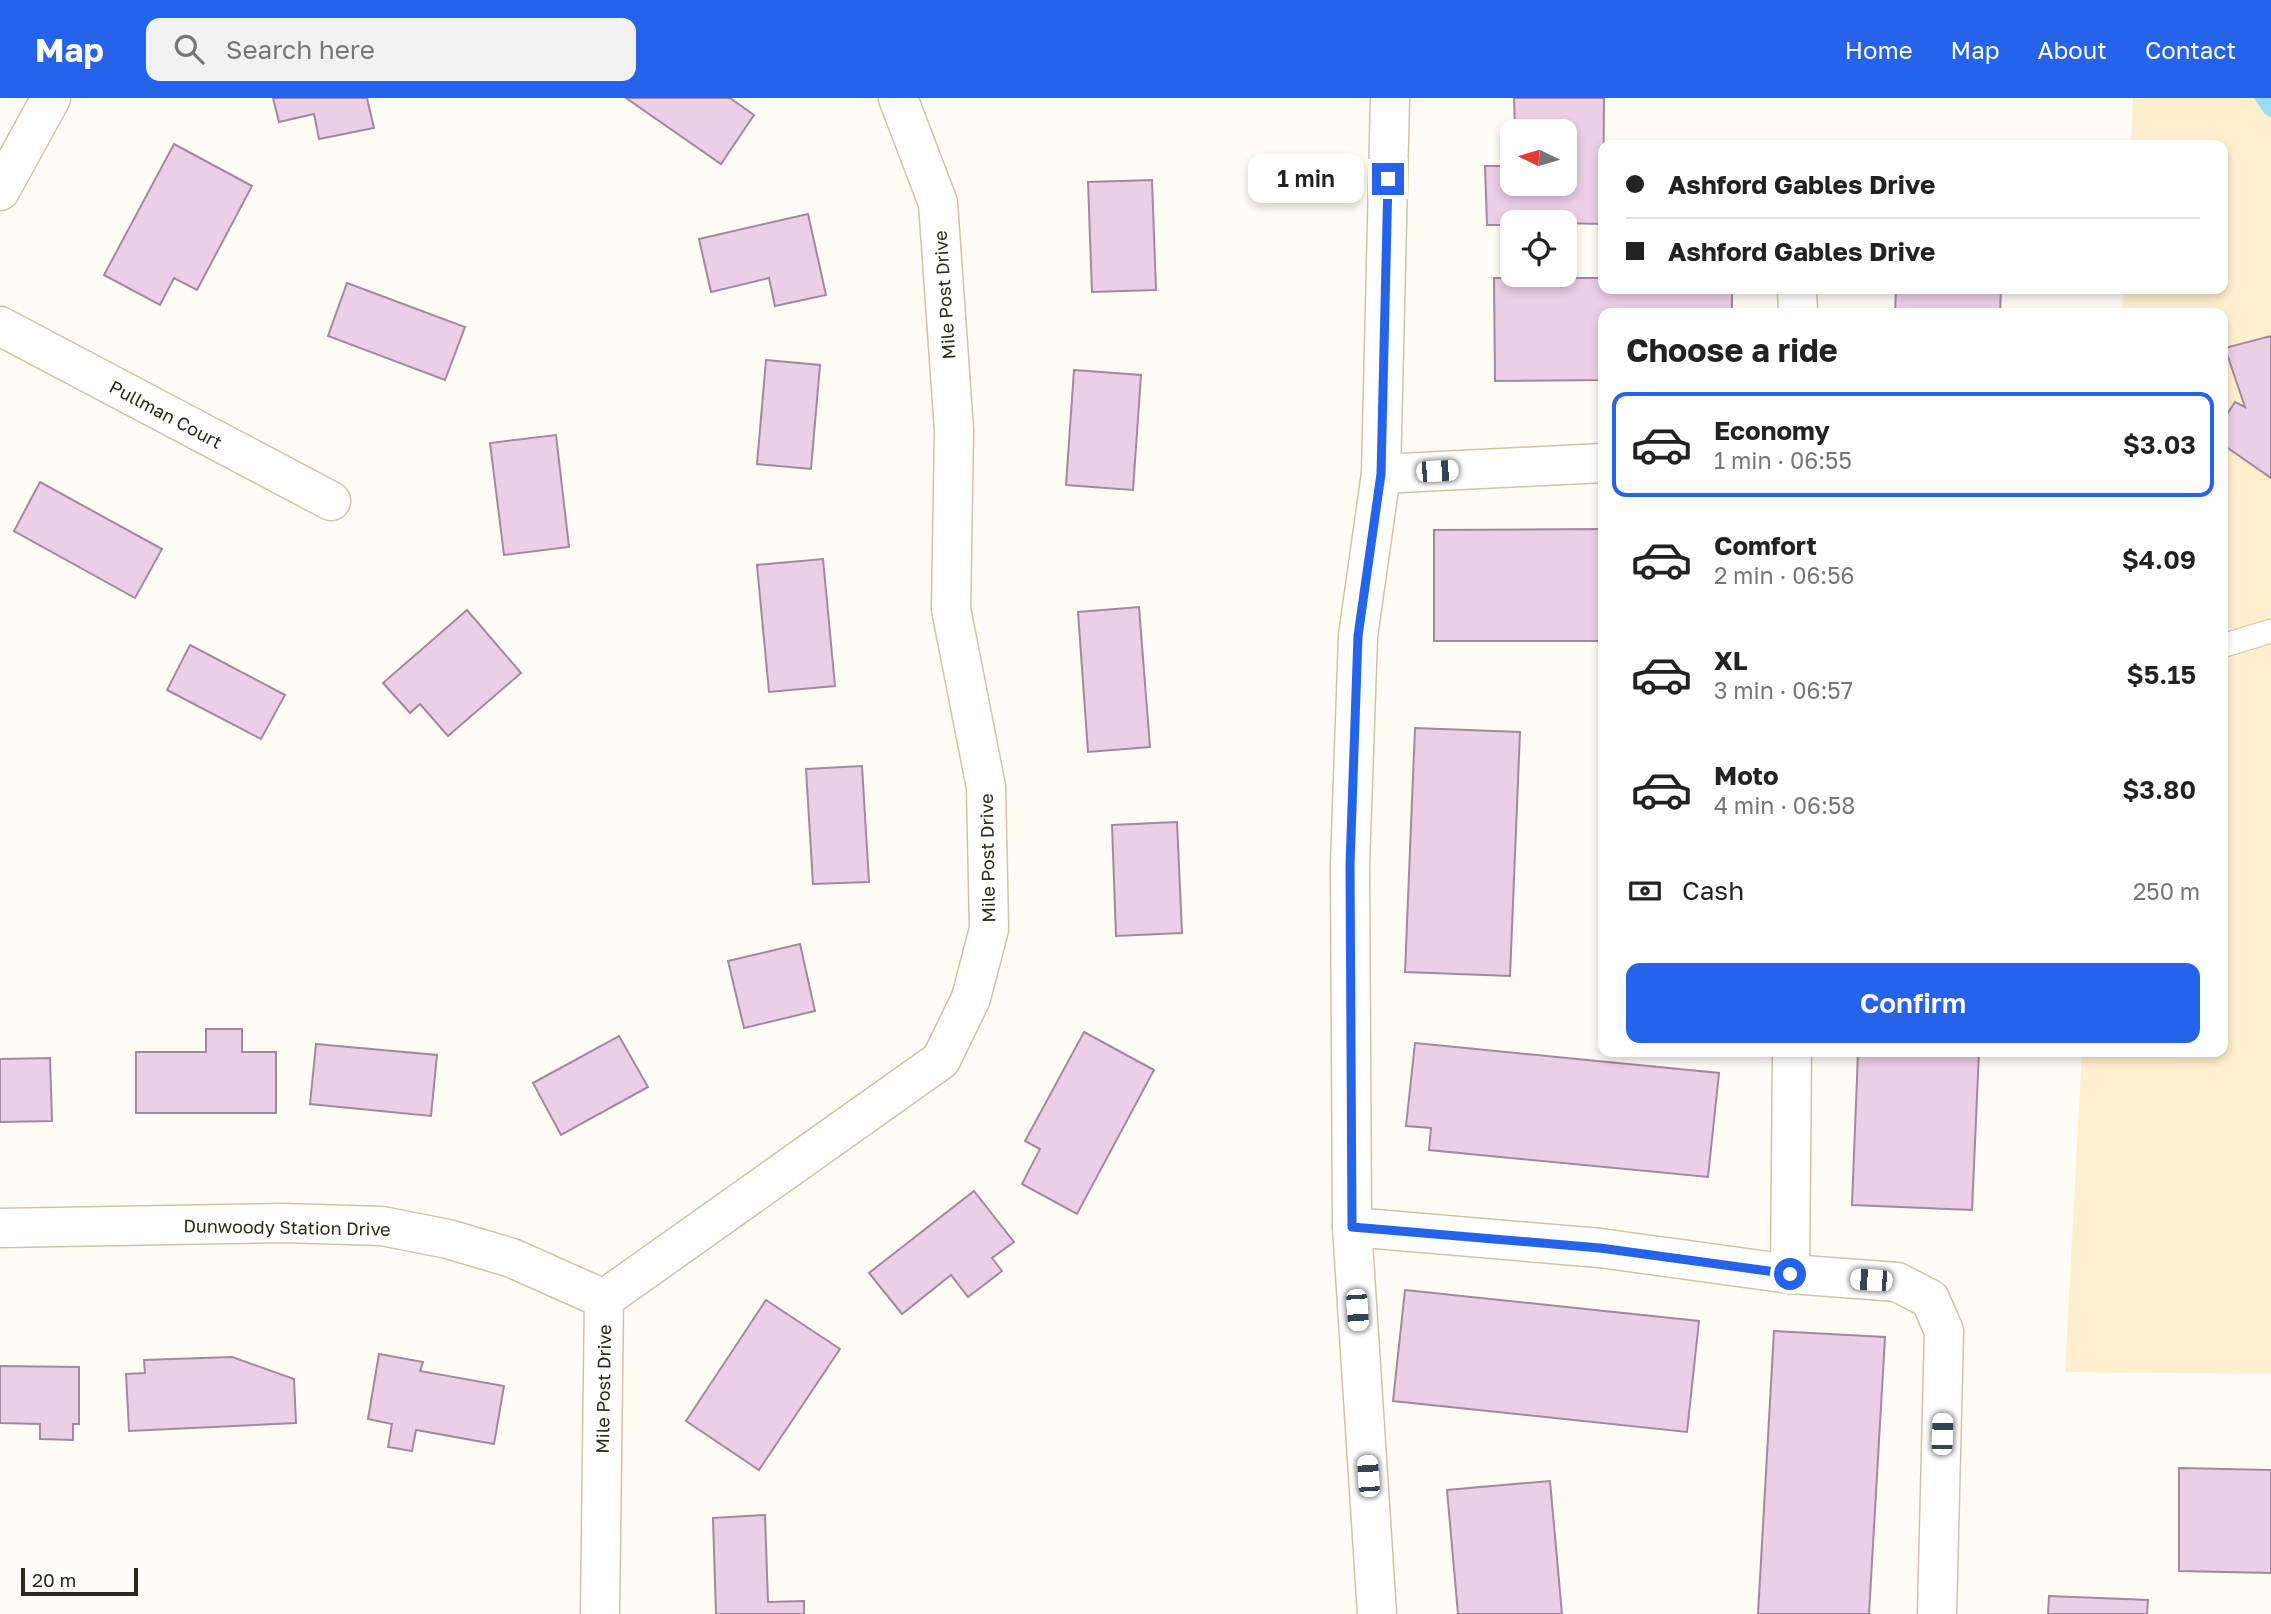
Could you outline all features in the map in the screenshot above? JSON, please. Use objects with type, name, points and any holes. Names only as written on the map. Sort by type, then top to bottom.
[{"type":"street","points":[[0,191],[51,98]]},
{"type":"street","name":"Mile Post Drive","points":[[600,1614],[604,1299],[941,1060],[971,998],[989,929],[986,787],[951,609],[954,430],[938,203],[898,98]]},
{"type":"street","points":[[1377,1614],[1352,1227],[1350,865],[1358,636],[1381,474],[1390,98]]},
{"type":"street","name":"Pullman Court","points":[[0,326],[331,501]]},
{"type":"street","points":[[1381,474],[1598,464]]},
{"type":"street","points":[[1790,1274],[1791,1057]]},
{"type":"street","name":"Dunwoody Station Drive","points":[[0,1228],[283,1223],[382,1226],[448,1239],[512,1258],[604,1299]]},
{"type":"street","points":[[1352,1227],[1600,1248],[1790,1274],[1897,1282],[1930,1299],[1944,1331],[1937,1614]]},
{"type":"lane","points":[[2228,644],[2271,631]]},
{"type":"shaded area","points":[[2133,98],[2271,98],[2271,1374],[2065,1372],[2082,1057],[2228,1057],[2228,308],[2122,308],[2123,294],[2228,294],[2228,140],[2131,140]]},
{"type":"water","points":[[2254,98],[2271,98],[2271,118],[2264,113]]},
{"type":"building","points":[[273,98],[367,98],[374,128],[319,139],[314,114],[279,122]]},
{"type":"building","points":[[626,98],[730,98],[754,115],[721,164]]},
{"type":"building","points":[[1514,98],[1604,98],[1604,140],[1598,140],[1598,224],[1577,223],[1577,210],[1500,210],[1500,225],[1487,225],[1485,166],[1500,166],[1500,196],[1577,196],[1577,119],[1515,119]]},
{"type":"building","points":[[174,144],[252,186],[197,290],[174,278],[160,305],[104,275]]},
{"type":"building","points":[[1152,180],[1156,290],[1092,292],[1088,182]]},
{"type":"building","points":[[808,214],[826,295],[775,306],[769,278],[711,292],[699,239]]},
{"type":"building","points":[[1494,278],[1500,278],[1500,287],[1577,287],[1577,278],[1598,278],[1598,294],[1732,294],[1732,308],[1598,308],[1598,380],[1495,381]]},
{"type":"building","points":[[347,283],[465,327],[445,380],[328,336]]},
{"type":"building","points":[[1896,294],[2001,294],[2000,308],[1895,308]]},
{"type":"building","points":[[2271,336],[2271,478],[2228,448],[2228,413],[2235,402],[2245,407],[2228,357],[2228,347]]},
{"type":"building","points":[[766,360],[820,365],[811,469],[757,464]]},
{"type":"building","points":[[1074,370],[1141,375],[1133,490],[1066,485]]},
{"type":"building","points":[[556,435],[569,547],[504,555],[490,443]]},
{"type":"building","points":[[40,482],[162,549],[135,598],[14,531]]},
{"type":"building","points":[[1598,529],[1598,641],[1434,641],[1434,530]]},
{"type":"building","points":[[823,559],[835,686],[769,692],[757,565]]},
{"type":"building","points":[[1139,607],[1150,747],[1088,752],[1078,612]]},
{"type":"building","points":[[467,610],[521,673],[448,736],[420,704],[410,713],[383,683]]},
{"type":"building","points":[[190,645],[285,695],[261,739],[167,690]]},
{"type":"building","points":[[1415,728],[1520,732],[1510,976],[1405,972]]},
{"type":"building","points":[[862,766],[869,882],[813,884],[806,769]]},
{"type":"building","points":[[1177,822],[1182,933],[1116,936],[1112,825]]},
{"type":"building","points":[[800,944],[815,1011],[744,1028],[728,961]]},
{"type":"building","points":[[206,1029],[242,1029],[242,1052],[276,1052],[276,1113],[136,1113],[136,1052],[206,1052]]},
{"type":"building","points":[[1084,1032],[1154,1070],[1077,1214],[1022,1184],[1040,1149],[1025,1141]]},
{"type":"building","points":[[619,1036],[648,1087],[561,1135],[533,1083]]},
{"type":"building","points":[[1415,1043],[1719,1073],[1708,1177],[1429,1150],[1431,1128],[1406,1126]]},
{"type":"building","points":[[316,1044],[437,1055],[431,1116],[310,1104]]},
{"type":"building","points":[[1858,1057],[1979,1057],[1972,1210],[1852,1205]]},
{"type":"building","points":[[50,1058],[52,1121],[0,1122],[0,1059]]},
{"type":"building","points":[[974,1191],[1014,1242],[992,1258],[1002,1271],[968,1297],[951,1275],[902,1314],[869,1273]]},
{"type":"building","points":[[1405,1290],[1699,1321],[1687,1432],[1393,1401]]},
{"type":"building","points":[[766,1300],[840,1349],[759,1470],[686,1421]]},
{"type":"building","points":[[1774,1331],[1885,1337],[1869,1614],[1758,1614]]},
{"type":"building","points":[[379,1354],[423,1362],[420,1371],[504,1386],[494,1444],[416,1430],[412,1451],[388,1447],[392,1424],[368,1419]]},
{"type":"building","points":[[232,1357],[294,1379],[296,1423],[129,1431],[126,1374],[145,1373],[144,1360]]},
{"type":"building","points":[[0,1366],[79,1367],[79,1424],[73,1424],[73,1440],[40,1439],[40,1424],[0,1423]]},
{"type":"building","points":[[2179,1468],[2271,1470],[2271,1573],[2179,1571]]},
{"type":"building","points":[[1550,1481],[1562,1614],[1458,1614],[1447,1490]]},
{"type":"building","points":[[765,1515],[768,1602],[804,1601],[804,1614],[716,1614],[713,1518]]},
{"type":"building","points":[[2049,1596],[2148,1600],[2147,1614],[2048,1614]]},
{"type":"route","points":[[1388,179],[1381,474],[1358,636],[1350,865],[1352,1227],[1600,1248],[1790,1274]]}]
